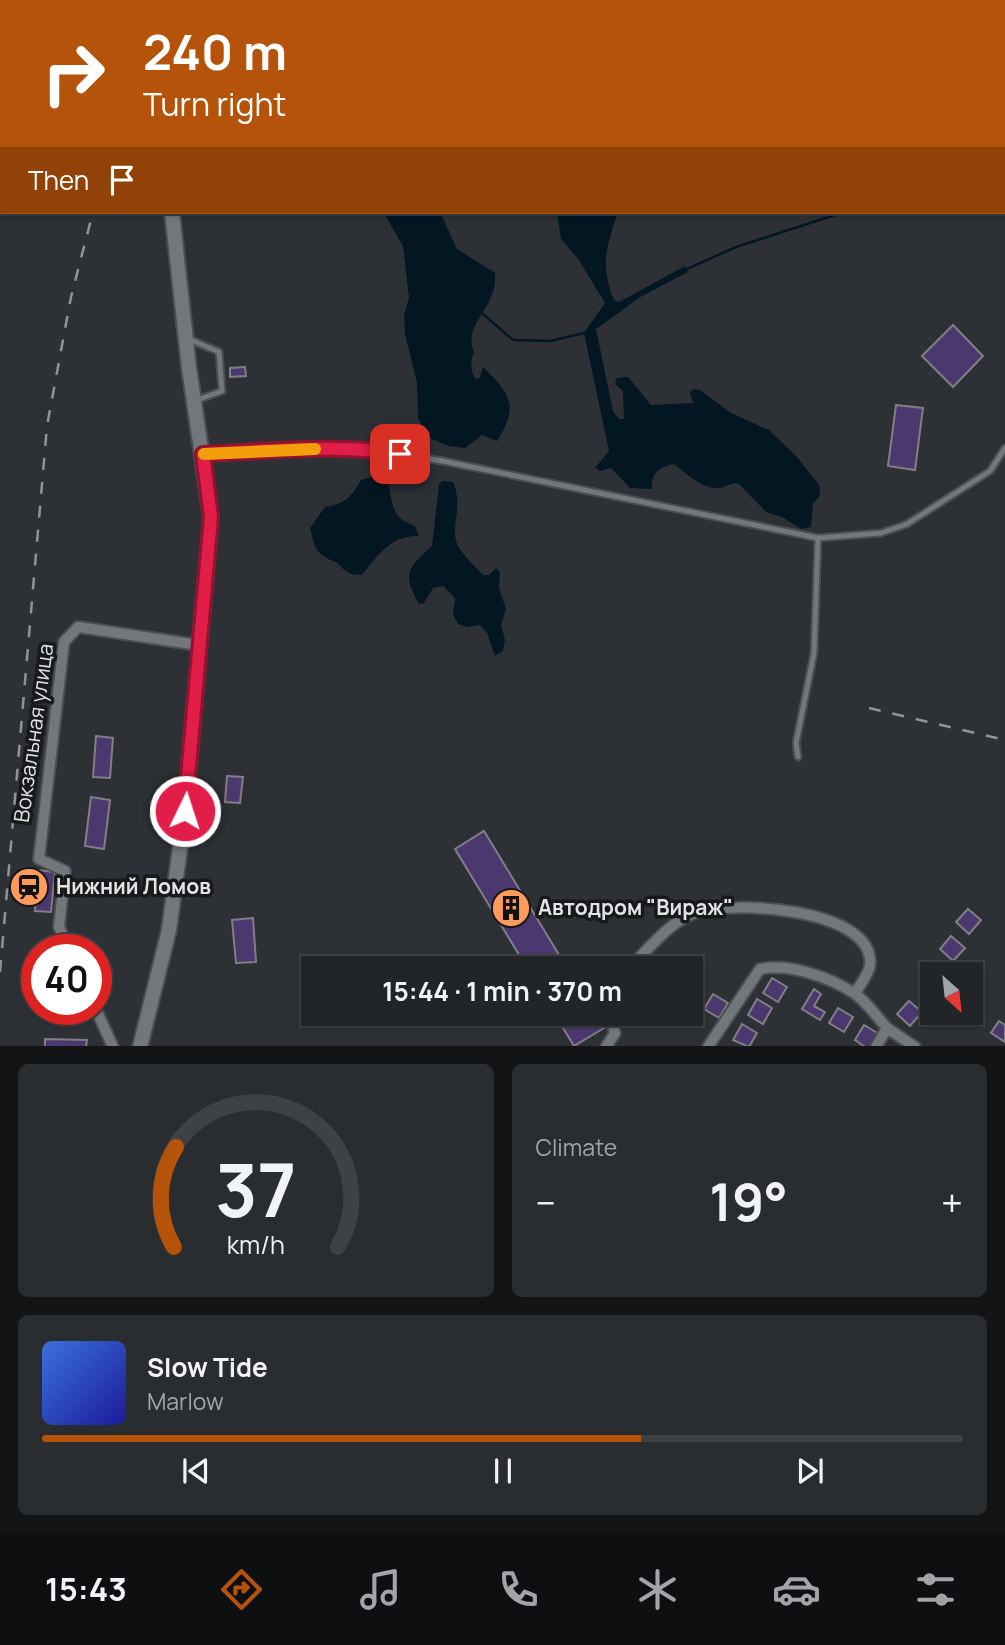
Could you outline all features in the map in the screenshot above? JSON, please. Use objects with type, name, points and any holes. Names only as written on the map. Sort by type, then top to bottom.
[{"type":"street","points":[[140,1046],[169,930],[185,811],[211,517],[194,402],[172,214]]},
{"type":"street","name":"Вокзальная улица","points":[[62,934],[59,928],[65,871],[39,859],[64,642],[78,626],[198,645]]},
{"type":"street","points":[[642,956],[675,924],[696,913],[719,909],[775,909],[811,914],[861,938],[867,949],[870,966],[855,993]]},
{"type":"street","points":[[708,1046],[760,969],[775,966],[813,975],[855,993],[887,1028],[915,1046]]},
{"type":"street","points":[[103,1025],[113,1046]]},
{"type":"street","points":[[606,1046],[615,1033],[613,1026]]},
{"type":"street","points":[[876,1046],[887,1028]]},
{"type":"lane","points":[[187,338],[219,352],[222,391],[194,402]]},
{"type":"lane","points":[[203,454],[297,449],[378,451],[443,461],[818,538],[881,533],[907,524],[990,471],[1005,447]]},
{"type":"lane","points":[[798,757],[796,743],[814,653],[818,538]]},
{"type":"water","points":[[384,214],[441,214],[457,249],[495,273],[491,297],[473,332],[474,353],[471,366],[476,379],[480,377],[483,367],[500,385],[509,401],[508,418],[497,441],[482,435],[465,448],[448,446],[428,437],[418,418],[417,383],[405,334],[404,316],[409,297],[403,246]]},
{"type":"water","points":[[557,214],[617,214],[610,236],[606,266],[614,300],[619,302],[685,266],[688,272],[642,296],[596,329],[613,411],[619,419],[624,419],[623,391],[615,384],[617,378],[628,377],[651,405],[693,403],[690,392],[694,389],[700,390],[731,413],[769,430],[796,456],[819,485],[820,496],[813,504],[811,527],[801,529],[782,517],[766,512],[739,484],[712,488],[694,480],[674,464],[657,472],[652,489],[630,488],[611,468],[600,471],[595,468],[609,451],[584,333],[605,303],[579,260],[561,239]]},
{"type":"water","points":[[382,474],[387,481],[398,516],[415,526],[419,536],[393,543],[362,575],[350,574],[320,553],[310,528],[325,507],[347,499],[361,480]]},
{"type":"water","points":[[442,481],[453,482],[456,491],[455,537],[459,548],[483,575],[489,575],[496,568],[500,572],[499,588],[506,609],[501,625],[505,640],[503,651],[495,656],[487,633],[480,625],[468,627],[458,624],[453,614],[455,598],[443,586],[433,588],[424,603],[419,604],[410,585],[412,566],[432,546],[439,485]]},
{"type":"building","points":[[953,325],[983,356],[953,387],[922,356]]},
{"type":"building","points":[[245,367],[246,376],[230,377],[230,368]]},
{"type":"building","points":[[896,405],[923,408],[915,470],[888,466]]},
{"type":"building","points":[[96,736],[113,738],[110,778],[93,777]]},
{"type":"building","points":[[227,776],[243,777],[240,803],[225,802]]},
{"type":"building","points":[[91,797],[110,800],[104,849],[85,846]]},
{"type":"building","name":"Автодром \"Вираж\"","points":[[484,831],[560,956],[520,956],[455,849]]},
{"type":"building","points":[[38,870],[55,872],[51,912],[35,911]]},
{"type":"building","points":[[968,909],[981,920],[969,934],[956,922]]},
{"type":"building","points":[[253,918],[256,962],[236,963],[232,920]]},
{"type":"building","points":[[951,936],[965,948],[953,961],[940,949]]},
{"type":"building","points":[[772,978],[787,987],[778,1002],[763,993]]},
{"type":"building","points":[[814,989],[821,994],[814,1006],[825,1012],[820,1020],[802,1009]]},
{"type":"building","points":[[713,994],[728,1003],[719,1018],[704,1009]]},
{"type":"building","points":[[757,999],[772,1008],[763,1024],[748,1015]]},
{"type":"building","points":[[909,1001],[920,1010],[920,1014],[910,1026],[897,1014]]},
{"type":"building","points":[[838,1008],[853,1017],[844,1032],[829,1023]]},
{"type":"building","points":[[999,1021],[1005,1025],[1005,1042],[991,1033]]},
{"type":"building","points":[[742,1024],[757,1033],[750,1046],[733,1040]]},
{"type":"building","points":[[864,1025],[879,1034],[873,1046],[864,1046],[855,1040]]},
{"type":"building","points":[[562,1026],[603,1026],[604,1028],[574,1046]]},
{"type":"building","points":[[45,1039],[87,1040],[86,1046],[45,1046]]},
{"type":"waterway","points":[[687,269],[736,247],[838,214]]},
{"type":"waterway","points":[[483,314],[513,340],[550,341],[584,333]]},
{"type":"railway","points":[[0,972],[47,426],[71,297],[92,214]]},
{"type":"railway","points":[[869,708],[1005,740]]},
{"type":"slow traffic","points":[[204,454],[315,449]]},
{"type":"place","name":"Нижний Ломов","points":[[29,887]]},
{"type":"place","name":"Автодром \"Вираж\"","points":[[511,908]]},
{"type":"route","points":[[185,811],[211,517],[203,454],[297,449],[400,454]]}]
